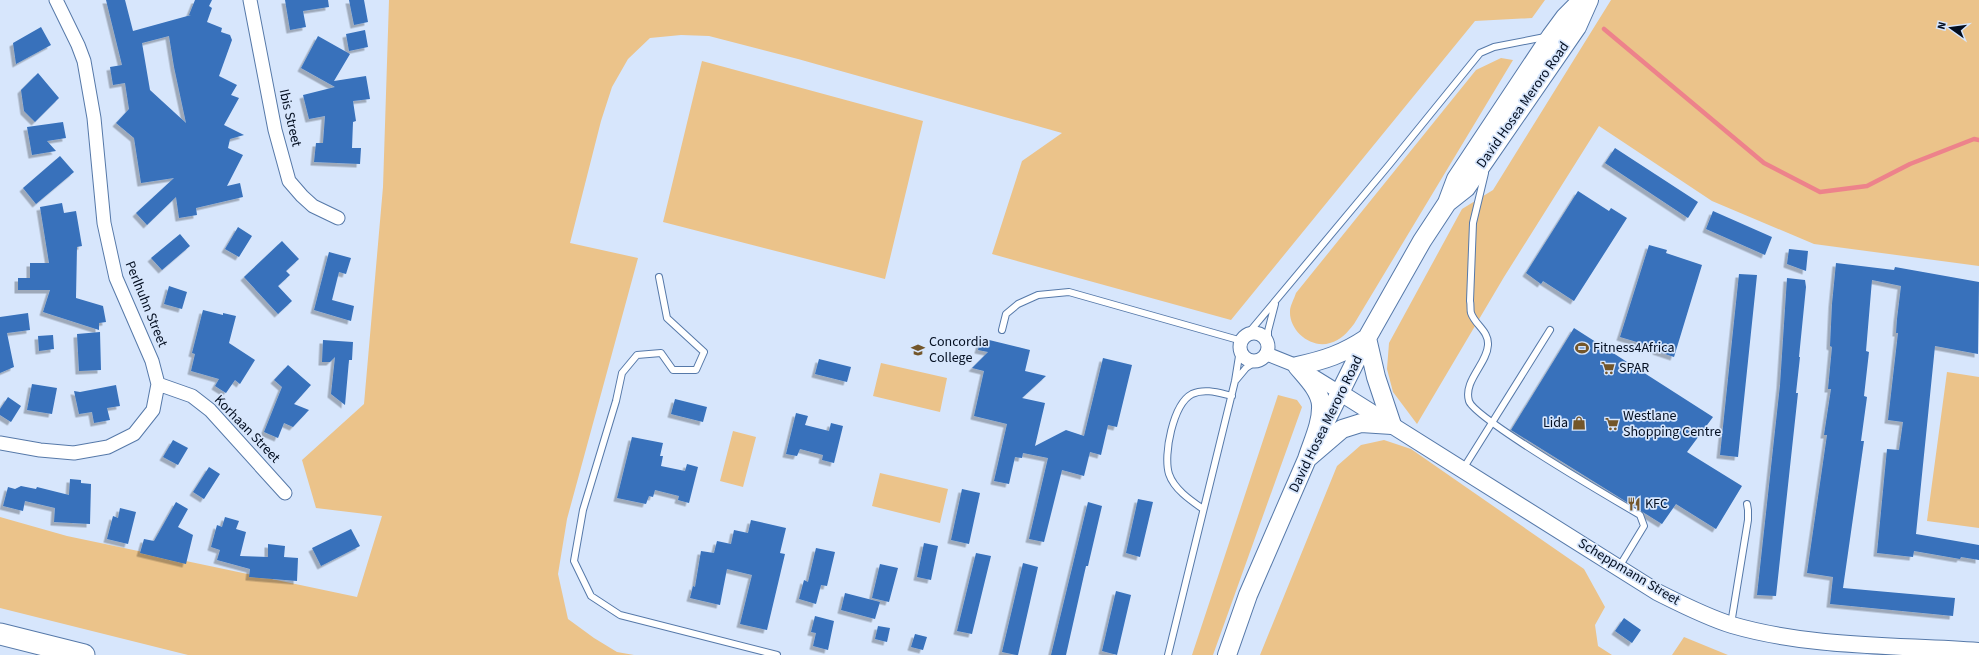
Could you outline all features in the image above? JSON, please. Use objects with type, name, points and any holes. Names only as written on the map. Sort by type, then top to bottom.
[{"type":"highway","points":[[0,634],[84,655]]},
{"type":"main road","name":"David Hosea Meroro Road","points":[[1227,655],[1248,595],[1307,459],[1367,338],[1422,241],[1447,203],[1456,179],[1551,36],[1565,17],[1582,0]]},
{"type":"main road","name":"David Hosea Meroro Road","points":[[1447,203],[1466,188],[1493,146],[1577,27],[1589,0]]},
{"type":"main road","points":[[1367,338],[1376,377],[1392,425],[1361,423],[1342,429],[1307,459],[1318,425],[1321,405],[1312,385],[1297,366],[1347,352],[1367,338]]},
{"type":"street","name":"Perlhuhn Street","points":[[0,443],[40,450],[74,453],[108,447],[134,434],[153,410],[158,384],[152,360],[116,278],[104,223],[94,118],[86,75],[78,45],[56,0]]},
{"type":"street","name":"Ibis Street","points":[[250,0],[274,130],[289,181],[313,206],[338,218]]},
{"type":"street","points":[[1250,334],[1260,334],[1264,337],[1267,349],[1262,359],[1255,362],[1244,357],[1243,342],[1250,334]]},
{"type":"street","points":[[1267,349],[1339,392]]},
{"type":"street","name":"Korhaan Street","points":[[158,384],[192,396],[210,410],[285,493]]},
{"type":"street","name":"Scheppmann Street","points":[[1339,392],[1618,568],[1657,592],[1691,609],[1731,624],[1764,633],[1823,641],[1979,651]]},
{"type":"lane","points":[[1168,655],[1203,508],[1232,396],[1243,342],[1480,53],[1494,48],[1551,36]]},
{"type":"lane","points":[[1493,146],[1480,191],[1473,223],[1470,301],[1472,314],[1487,335],[1488,344],[1487,352],[1468,391],[1469,401],[1471,407],[1492,424],[1640,516],[1644,526],[1618,568]]},
{"type":"lane","points":[[659,277],[667,318],[704,352],[696,370],[673,370],[662,353],[637,354],[622,373],[616,401],[583,510],[574,561],[591,596],[620,615],[777,655]]},
{"type":"lane","points":[[1002,330],[1006,314],[1018,304],[1038,295],[1069,292],[1243,342]]},
{"type":"lane","points":[[1267,349],[1268,331],[1276,301]]},
{"type":"lane","points":[[1462,470],[1550,330]]},
{"type":"lane","points":[[1235,381],[1246,368],[1255,362]]},
{"type":"lane","points":[[1203,508],[1189,499],[1176,486],[1169,474],[1167,458],[1172,427],[1182,405],[1192,394],[1209,391],[1232,396]]},
{"type":"lane","points":[[1731,624],[1748,520],[1748,510],[1746,504]]},
{"type":"shaded area","points":[[389,0],[1545,0],[1532,18],[1475,21],[1231,320],[992,254],[1022,161],[1062,133],[798,59],[709,36],[681,35],[650,38],[628,59],[612,87],[601,121],[570,243],[638,258],[567,519],[558,574],[568,619],[594,638],[617,652],[634,655],[188,655],[0,608],[0,517],[67,536],[357,597],[382,516],[316,508],[302,460],[364,404],[383,187]]},
{"type":"shaded area","points":[[1611,0],[1979,0],[1979,266],[1814,244],[1712,201],[1599,126],[1504,277],[1417,424],[1393,392],[1387,369],[1389,343],[1462,209],[1493,190]]},
{"type":"shaded area","points":[[1501,58],[1513,60],[1354,324],[1344,336],[1330,343],[1316,343],[1302,337],[1293,325],[1291,318],[1290,309],[1296,293],[1476,70]]},
{"type":"shaded area","points":[[702,61],[923,121],[885,279],[663,222]]},
{"type":"shaded area","points":[[881,363],[947,378],[940,412],[873,396]]},
{"type":"shaded area","points":[[1947,372],[1979,377],[1979,528],[1927,521]]},
{"type":"shaded area","points":[[1278,395],[1297,400],[1302,407],[1213,655],[1192,655]]},
{"type":"shaded area","points":[[733,431],[756,437],[743,487],[720,481]]},
{"type":"shaded area","points":[[1384,440],[1411,449],[1584,569],[1605,607],[1595,625],[1598,646],[1612,655],[1260,655],[1337,466],[1361,445]]},
{"type":"shaded area","points":[[880,473],[948,489],[940,523],[872,506]]},
{"type":"shaded area","points":[[1684,637],[1728,655],[1672,655]]},
{"type":"building","points":[[106,0],[125,0],[133,31],[191,15],[189,15],[195,0],[212,0],[209,6],[212,8],[207,22],[222,28],[221,32],[230,35],[232,40],[219,76],[237,85],[231,95],[239,98],[224,125],[244,135],[230,139],[228,148],[243,155],[227,186],[240,183],[243,197],[196,208],[197,215],[179,218],[176,197],[147,225],[136,213],[174,178],[141,183],[134,138],[116,123],[129,109],[125,83],[113,85],[110,67],[122,65]],"holes":[[[169,36],[186,123],[150,90],[142,43]]]},
{"type":"building","points":[[285,0],[328,0],[329,7],[303,11],[306,27],[290,30]]},
{"type":"building","points":[[349,0],[364,0],[368,22],[354,25]]},
{"type":"building","points":[[41,27],[51,45],[16,64],[13,43]]},
{"type":"building","points":[[365,30],[368,47],[349,51],[346,34]]},
{"type":"building","points":[[318,36],[350,54],[334,81],[366,76],[370,99],[353,101],[356,121],[353,122],[352,148],[361,148],[360,164],[314,162],[316,143],[323,143],[325,116],[309,119],[303,95],[335,87],[301,68]]},
{"type":"building","points":[[38,73],[59,98],[35,122],[24,111],[21,90]]},
{"type":"building","points":[[63,122],[66,138],[47,141],[56,151],[32,155],[27,127]]},
{"type":"building","points":[[1615,148],[1698,202],[1688,218],[1605,163]]},
{"type":"building","points":[[60,156],[74,172],[36,204],[23,188]]},
{"type":"building","points":[[1578,191],[1609,211],[1611,208],[1627,218],[1574,301],[1543,281],[1541,284],[1526,273]]},
{"type":"building","points":[[62,203],[64,213],[76,211],[82,246],[77,247],[76,298],[103,306],[106,322],[99,323],[99,330],[43,312],[50,290],[18,290],[18,278],[30,278],[30,263],[49,263],[40,207]]},
{"type":"building","points":[[1713,211],[1772,237],[1765,255],[1706,229]]},
{"type":"building","points":[[238,227],[252,236],[239,257],[225,249]]},
{"type":"building","points":[[180,234],[190,246],[162,270],[151,258]]},
{"type":"building","points":[[282,241],[299,259],[286,271],[290,275],[278,286],[292,301],[278,314],[244,277]]},
{"type":"building","points":[[1649,245],[1667,250],[1666,253],[1702,265],[1674,357],[1656,351],[1657,348],[1620,337]]},
{"type":"building","points":[[1789,249],[1808,251],[1806,271],[1787,264]]},
{"type":"building","points":[[329,252],[351,258],[346,274],[339,272],[332,300],[354,306],[351,321],[314,310]]},
{"type":"building","points":[[1836,263],[1894,270],[1895,267],[1979,282],[1978,354],[1935,346],[1916,534],[1979,545],[1979,560],[1961,557],[1960,559],[1914,551],[1913,557],[1877,553],[1887,449],[1899,450],[1903,422],[1888,420],[1898,333],[1896,333],[1901,286],[1872,280],[1866,351],[1869,352],[1864,396],[1867,397],[1861,441],[1864,441],[1843,588],[1955,598],[1953,616],[1830,604],[1833,577],[1807,573],[1827,435],[1824,435],[1831,389],[1828,389],[1832,347],[1830,346],[1832,304]]},
{"type":"building","points":[[1739,274],[1757,275],[1738,457],[1720,455]]},
{"type":"building","points":[[1787,278],[1805,280],[1806,287],[1796,393],[1798,393],[1776,596],[1757,595],[1780,385]]},
{"type":"building","points":[[169,286],[187,292],[182,309],[164,304]]},
{"type":"building","points":[[203,310],[223,315],[223,313],[236,316],[229,343],[255,360],[240,384],[235,380],[226,393],[215,386],[219,379],[191,371],[195,354],[192,353]]},
{"type":"building","points":[[28,313],[30,330],[7,333],[14,367],[0,373],[0,317]]},
{"type":"building","name":"Westlane Shopping Centre","points":[[1574,328],[1713,417],[1687,452],[1742,486],[1716,529],[1676,504],[1662,524],[1511,430]]},
{"type":"building","points":[[100,332],[101,370],[79,371],[77,334]]},
{"type":"building","points":[[53,335],[54,349],[39,351],[38,336]]},
{"type":"building","points":[[981,338],[1030,350],[1025,371],[1046,376],[1022,398],[1045,403],[1035,446],[1066,430],[1084,436],[1103,358],[1132,365],[1117,427],[1108,425],[1101,455],[1090,452],[1084,476],[1062,470],[1044,542],[1029,539],[1048,458],[1023,453],[1022,458],[1015,457],[1009,484],[994,481],[1007,424],[974,416],[984,371],[972,368],[988,352],[978,350]]},
{"type":"building","points":[[323,340],[353,342],[352,360],[349,360],[345,405],[331,394],[335,357],[330,362],[322,362]]},
{"type":"building","points":[[819,359],[851,367],[847,382],[815,374]]},
{"type":"building","points":[[288,365],[311,385],[294,404],[309,410],[293,427],[284,423],[278,438],[264,432],[282,387],[274,380]]},
{"type":"building","points":[[32,384],[57,388],[52,414],[27,410]]},
{"type":"building","points":[[116,385],[120,406],[107,408],[110,420],[94,423],[92,412],[79,414],[74,391],[80,392]]},
{"type":"building","points":[[8,397],[21,406],[11,422],[0,415],[0,409]]},
{"type":"building","points":[[675,399],[707,407],[703,422],[671,414]]},
{"type":"building","points":[[796,413],[808,416],[805,425],[829,431],[831,423],[843,426],[834,463],[822,460],[823,455],[800,449],[797,456],[786,454]]},
{"type":"building","points":[[632,437],[663,443],[660,456],[663,456],[661,466],[685,471],[687,464],[698,467],[689,503],[678,500],[679,496],[655,490],[653,497],[649,496],[646,504],[617,498]]},
{"type":"building","points":[[173,440],[188,448],[178,465],[163,457]]},
{"type":"building","points":[[209,467],[220,474],[204,499],[193,492]]},
{"type":"building","points":[[70,479],[81,480],[81,483],[91,484],[90,524],[54,522],[55,508],[25,501],[23,511],[3,506],[8,487],[15,489],[21,486],[36,489],[37,487],[69,495]]},
{"type":"building","points":[[962,489],[980,493],[969,544],[951,540]]},
{"type":"building","points":[[1138,499],[1153,502],[1140,557],[1126,553]]},
{"type":"building","points":[[176,502],[188,509],[178,527],[193,535],[186,564],[140,553],[144,539],[154,541]]},
{"type":"building","points":[[1088,502],[1102,506],[1088,566],[1086,566],[1066,655],[1051,655]]},
{"type":"building","points":[[120,508],[136,512],[128,544],[107,539],[113,516],[118,518]]},
{"type":"building","points":[[225,517],[239,521],[236,529],[246,532],[240,556],[268,557],[268,544],[285,546],[284,557],[298,558],[297,581],[249,577],[250,569],[217,560],[220,550],[211,547],[217,525],[222,527]]},
{"type":"building","points":[[751,520],[786,528],[780,553],[785,554],[767,630],[740,624],[752,575],[727,569],[720,605],[690,598],[693,586],[695,587],[701,551],[714,553],[717,541],[731,544],[734,530],[748,533]]},
{"type":"building","points":[[351,529],[360,546],[321,566],[312,548]]},
{"type":"building","points":[[924,543],[938,546],[931,580],[917,577]]},
{"type":"building","points":[[816,548],[835,552],[827,586],[821,585],[816,604],[799,599],[804,580],[808,582]]},
{"type":"building","points":[[976,553],[991,556],[972,634],[957,631]]},
{"type":"building","points":[[1023,563],[1038,567],[1018,655],[1016,655],[1002,652]]},
{"type":"building","points":[[880,564],[898,568],[889,602],[872,598]]},
{"type":"building","points":[[1116,591],[1131,595],[1117,655],[1102,651]]},
{"type":"building","points":[[845,593],[880,602],[875,619],[841,610]]},
{"type":"building","points":[[815,616],[834,621],[828,650],[813,646],[816,633],[811,632]]},
{"type":"building","points":[[1624,618],[1641,630],[1632,643],[1615,631]]},
{"type":"building","points":[[878,626],[890,628],[887,642],[875,639]]},
{"type":"building","points":[[915,634],[927,637],[923,650],[911,647]]},
{"type":"waterway","points":[[1604,29],[1764,163],[1820,192],[1867,186],[1910,164],[1974,139],[1979,140]]},
{"type":"place","name":"Fitness4Africa","points":[[1582,348]]},
{"type":"place","name":"Concordia College","points":[[918,350]]},
{"type":"place","name":"SPAR","points":[[1608,368]]},
{"type":"place","name":"Lida","points":[[1579,423]]},
{"type":"place","name":"Westlane Shopping Centre","points":[[1612,424]]},
{"type":"place","name":"KFC","points":[[1634,504]]}]
